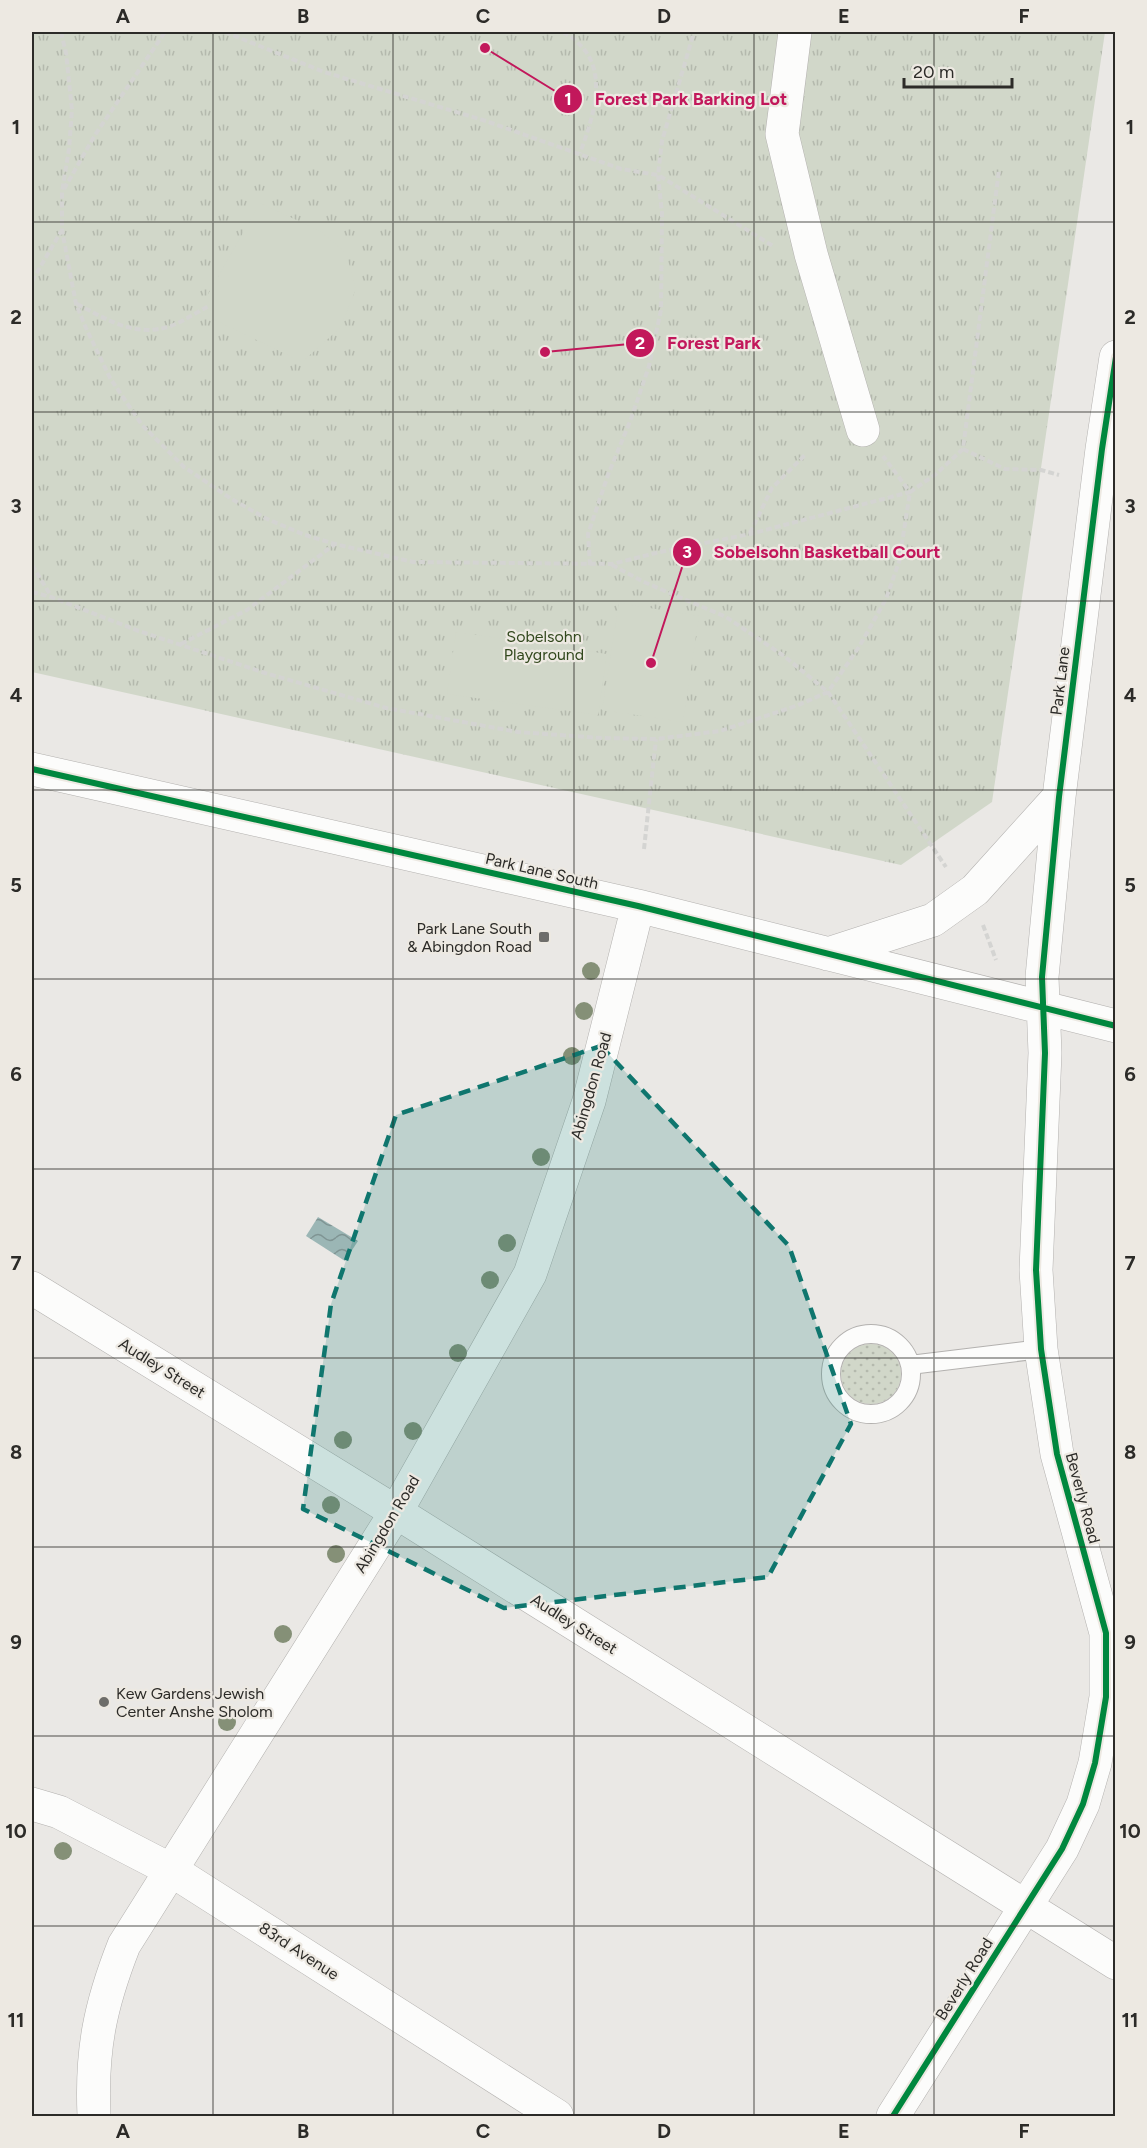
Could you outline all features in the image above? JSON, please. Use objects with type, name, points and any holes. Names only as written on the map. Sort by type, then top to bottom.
[{"type":"street","points":[[795,32],[782,134],[811,254],[863,430]]},
{"type":"street","name":"Park Lane","points":[[1043,1009],[1042,977],[1059,797],[1109,450],[1116,357]]},
{"type":"street","name":"Park Lane South","points":[[32,769],[638,906],[1116,1026]]},
{"type":"street","points":[[828,954],[933,920],[975,890],[1059,797]]},
{"type":"street","name":"Abingdon Road","points":[[94,2116],[92,2080],[98,2025],[108,1987],[124,1945],[396,1512],[530,1274],[589,1101],[638,906]]},
{"type":"street","name":"Beverly Road","points":[[893,2116],[1062,1849],[1083,1804],[1095,1763],[1106,1697],[1106,1633],[1057,1454],[1041,1349],[1036,1270],[1045,1053],[1043,1009]]},
{"type":"street","name":"Audley Street","points":[[32,1288],[396,1512],[1116,1963]]},
{"type":"street","name":"83rd Avenue","points":[[32,1804],[59,1812],[171,1870],[557,2116]]},
{"type":"lane","points":[[877,1335],[896,1342],[905,1353],[910,1365],[911,1378],[908,1390],[901,1400],[880,1413],[867,1414],[844,1403],[832,1380],[832,1367],[837,1354],[845,1344],[857,1336],[877,1335]]},
{"type":"lane","points":[[910,1365],[1041,1349]]},
{"type":"path","points":[[61,32],[66,53],[72,110],[62,192],[62,230],[76,304],[110,378],[142,425],[184,467],[230,498],[265,518],[305,535],[413,562],[612,564],[750,534],[910,492],[936,474],[963,449],[999,170]]},
{"type":"path","points":[[62,192],[113,107],[165,32]]},
{"type":"path","points":[[225,32],[324,72],[486,121],[621,169],[658,175],[701,200],[744,230],[785,253],[811,254]]},
{"type":"path","points":[[563,32],[583,48],[593,69],[595,81],[596,101],[591,124],[580,153]]},
{"type":"path","points":[[590,565],[588,534],[649,366],[661,310],[662,213],[658,175],[662,141],[694,32]]},
{"type":"path","points":[[32,281],[62,230]]},
{"type":"path","points":[[76,304],[106,319],[143,331],[171,326],[210,306]]},
{"type":"path","points":[[32,592],[265,673],[386,708],[518,732],[601,738],[656,739],[720,731],[796,706],[828,692],[859,647],[886,599],[899,562],[910,492],[863,430]]},
{"type":"path","points":[[963,449],[1005,469],[1041,470],[1059,475]]},
{"type":"path","points":[[750,534],[772,488],[806,454]]},
{"type":"path","points":[[181,644],[247,610],[335,544]]},
{"type":"path","points":[[612,564],[644,582],[726,617],[784,656],[828,692],[946,867]]},
{"type":"path","points":[[32,566],[51,597]]},
{"type":"path","points":[[644,849],[656,739]]},
{"type":"path","points":[[981,918],[998,965]]},
{"type":"highlighted area","points":[[601,1046],[789,1246],[851,1424],[768,1577],[504,1608],[303,1509],[331,1304],[396,1115]]},
{"type":"green space","name":"Sobelsohn Playground","points":[[32,32],[1105,32],[992,802],[901,865],[32,672]]},
{"type":"green space","points":[[260,203],[320,231],[346,253],[356,289],[340,328],[302,362],[213,319],[207,296]]},
{"type":"green space","points":[[619,603],[699,616],[683,722],[602,710]]},
{"type":"green space","name":"Sobelsohn Playground","points":[[456,632],[607,654],[598,715],[447,694]]},
{"type":"green space","points":[[871,1344],[892,1353],[901,1374],[892,1395],[871,1404],[850,1395],[841,1374],[850,1353]]},
{"type":"water","points":[[318,1217],[358,1241],[345,1261],[306,1236]]},
{"type":"cycle path","points":[[893,2116],[1062,1849],[1083,1804],[1095,1763],[1106,1697],[1106,1633],[1057,1454],[1041,1349],[1036,1270],[1045,1053],[1042,977],[1059,797],[1102,449],[1116,357]]},
{"type":"cycle path","points":[[32,769],[638,906],[1116,1026]]},
{"type":"place","name":"Forest Park Barking Lot","points":[[485,48]]},
{"type":"place","name":"Forest Park","points":[[545,352]]},
{"type":"place","name":"Sobelsohn Basketball Court","points":[[651,663]]},
{"type":"place","name":"Park Lane South & Abingdon Road","points":[[544,937]]},
{"type":"place","name":"Kew Gardens Jewish Center Anshe Sholom","points":[[104,1702]]}]
